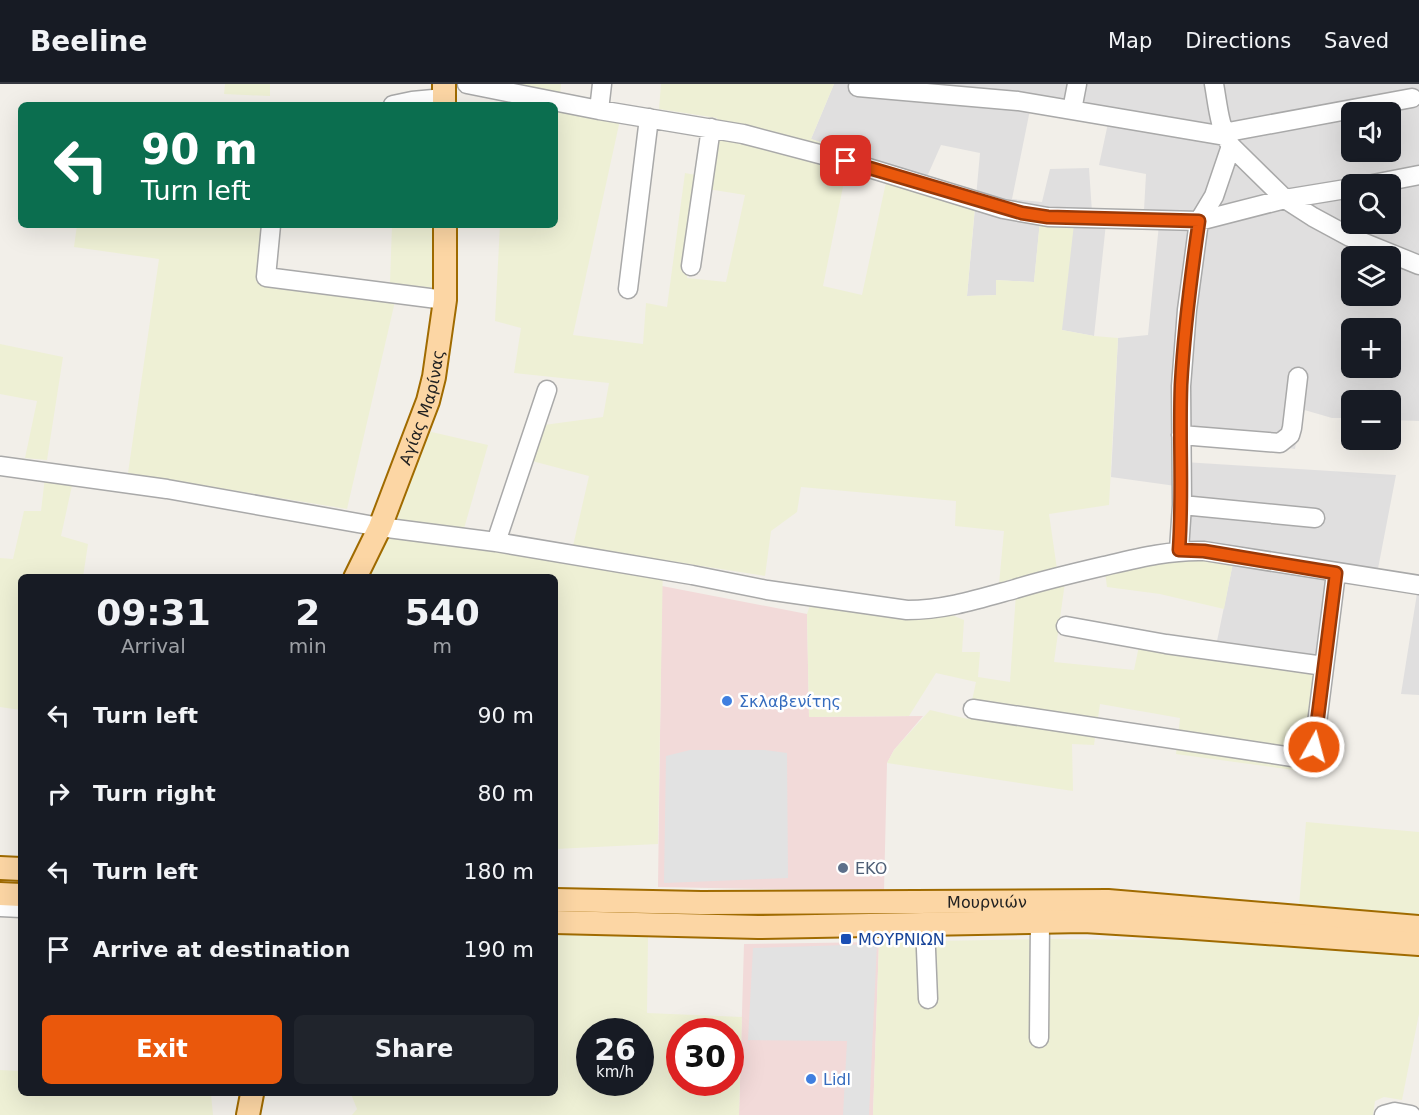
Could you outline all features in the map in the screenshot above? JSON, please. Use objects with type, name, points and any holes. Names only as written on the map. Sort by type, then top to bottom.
[{"type":"main road","name":"Αγίας Μαρίνας","points":[[358,574],[380,527],[428,401],[446,300],[445,228]]},
{"type":"main road","points":[[0,868],[18,869]]},
{"type":"main road","points":[[0,894],[18,895]]},
{"type":"main road","name":"Μουρνιών","points":[[558,900],[700,903],[1107,901],[1419,927]]},
{"type":"main road","name":"Μουρνιών","points":[[558,921],[758,927],[1040,921],[1182,927],[1419,944]]},
{"type":"main road","points":[[239,1115],[243,1096]]},
{"type":"main road","points":[[248,1115],[252,1096]]},
{"type":"street","points":[[467,84],[599,110],[711,128],[846,161],[1022,213],[1048,217],[1199,221],[1285,199],[1341,190]]},
{"type":"street","points":[[599,110],[602,84]]},
{"type":"street","points":[[1072,110],[1077,84]]},
{"type":"street","points":[[1179,550],[1182,505],[1181,386],[1187,310],[1199,221],[1214,196],[1226,139],[1214,84]]},
{"type":"street","points":[[858,87],[1018,92],[1072,110],[1226,139],[1412,98]]},
{"type":"street","points":[[407,102],[444,96]]},
{"type":"street","points":[[628,289],[649,118]]},
{"type":"street","points":[[691,266],[711,128]]},
{"type":"street","points":[[1226,139],[1285,199],[1328,226],[1419,265]]},
{"type":"street","points":[[1401,179],[1419,175]]},
{"type":"street","points":[[271,228],[266,277],[446,300]]},
{"type":"street","points":[[1181,435],[1280,443],[1290,435],[1292,428],[1298,377]]},
{"type":"street","points":[[496,542],[547,390]]},
{"type":"street","points":[[0,466],[167,489],[380,527],[496,542],[793,594],[907,610],[949,607],[1056,577],[1179,550],[1204,551],[1419,585]]},
{"type":"street","points":[[1182,505],[1315,518]]},
{"type":"street","points":[[973,710],[1299,758],[1310,754],[1314,747],[1336,573]]},
{"type":"street","points":[[1066,626],[1166,644],[1324,666]]},
{"type":"street","points":[[0,907],[18,908]]},
{"type":"street","points":[[1039,1038],[1040,921]]},
{"type":"street","points":[[925,925],[928,999]]},
{"type":"street","points":[[1384,1115],[1395,1112],[1411,1115]]},
{"type":"shaded area","points":[[834,84],[1419,84],[1419,421],[1401,420],[1401,390],[1341,390],[1341,418],[1332,418],[1301,409],[1295,449],[1184,434],[1184,462],[1396,475],[1376,579],[1337,567],[1321,666],[1216,646],[1235,553],[1181,547],[1183,487],[1111,477],[1118,338],[1148,335],[1160,214],[1144,210],[1146,174],[1099,165],[1110,114],[1032,100],[1012,199],[1042,202],[1050,169],[1089,168],[1092,212],[1107,214],[1094,336],[1062,330],[1041,211],[1034,282],[996,280],[996,295],[967,296],[980,153],[941,145],[926,179],[811,139]]},
{"type":"shaded area","points":[[1419,581],[1419,695],[1401,694]]},
{"type":"shaded area","points":[[662,586],[807,614],[809,717],[923,716],[894,750],[887,763],[884,891],[658,887]]},
{"type":"shaded area","points":[[690,750],[765,750],[787,753],[788,878],[664,883],[666,756]]},
{"type":"shaded area","points":[[879,942],[873,1115],[739,1115],[740,1096],[744,1096],[744,1018],[742,1018],[744,944]]},
{"type":"shaded area","points":[[877,944],[869,1115],[843,1115],[847,1041],[748,1040],[753,948]]},
{"type":"green space","points":[[225,84],[270,84],[270,96],[224,94]]},
{"type":"green space","points":[[510,84],[561,84],[559,107],[620,120],[573,335],[643,344],[646,303],[667,307],[685,173],[701,176],[687,278],[726,282],[745,195],[708,189],[717,118],[659,109],[661,84],[834,84],[811,139],[850,152],[823,286],[862,295],[886,182],[975,206],[967,296],[996,295],[996,280],[1034,282],[1041,210],[1075,215],[1062,330],[1118,338],[1109,505],[1049,514],[1059,583],[1065,582],[1054,662],[1134,670],[1139,646],[1321,666],[1301,771],[1176,754],[1180,718],[1100,704],[1094,745],[1072,744],[1073,791],[887,763],[894,750],[930,710],[968,719],[976,682],[936,673],[909,716],[809,717],[807,614],[810,605],[917,620],[952,615],[964,620],[962,652],[980,652],[978,677],[1010,682],[1016,593],[1011,579],[999,584],[1004,531],[955,526],[956,501],[801,487],[797,512],[771,531],[765,576],[663,560],[658,844],[558,849],[558,574],[365,574],[423,430],[488,445],[459,546],[573,546],[589,476],[532,461],[544,425],[603,417],[609,383],[514,373],[521,328],[495,321],[500,228],[558,228],[558,102],[511,102]]},
{"type":"green space","points":[[77,228],[264,228],[258,280],[396,297],[347,509],[128,473],[159,259],[74,247]]},
{"type":"green space","points":[[392,228],[437,228],[436,288],[390,283]]},
{"type":"green space","points":[[0,344],[63,357],[47,460],[25,458],[37,401],[0,394]]},
{"type":"green space","points":[[45,477],[73,481],[61,536],[88,544],[83,574],[18,574],[18,710],[0,707],[0,558],[13,559],[24,511],[41,511]]},
{"type":"green space","points":[[1181,547],[1235,552],[1224,609],[1160,594],[1107,587],[1105,572]]},
{"type":"green space","points":[[1306,822],[1419,832],[1419,1014],[1402,1100],[1384,1097],[1375,1101],[1373,1115],[873,1115],[879,942],[1048,939],[1296,941]]},
{"type":"green space","points":[[558,933],[648,937],[647,1013],[742,1017],[666,1018],[666,1096],[740,1096],[739,1115],[352,1115],[357,1109],[352,1096],[558,1096]]},
{"type":"green space","points":[[0,1070],[18,1071],[18,1096],[211,1096],[213,1115],[0,1115]]},
{"type":"place","name":"Σκλαβενίτης","points":[[727,701]]},
{"type":"place","name":"EKO","points":[[843,868]]},
{"type":"place","name":"ΜΟΥΡΝΙΩΝ","points":[[846,939]]},
{"type":"place","name":"Lidl","points":[[811,1079]]},
{"type":"route","points":[[846,161],[1022,213],[1048,217],[1199,221],[1187,310],[1181,386],[1182,505],[1179,550],[1204,551],[1336,573],[1314,747]]}]
